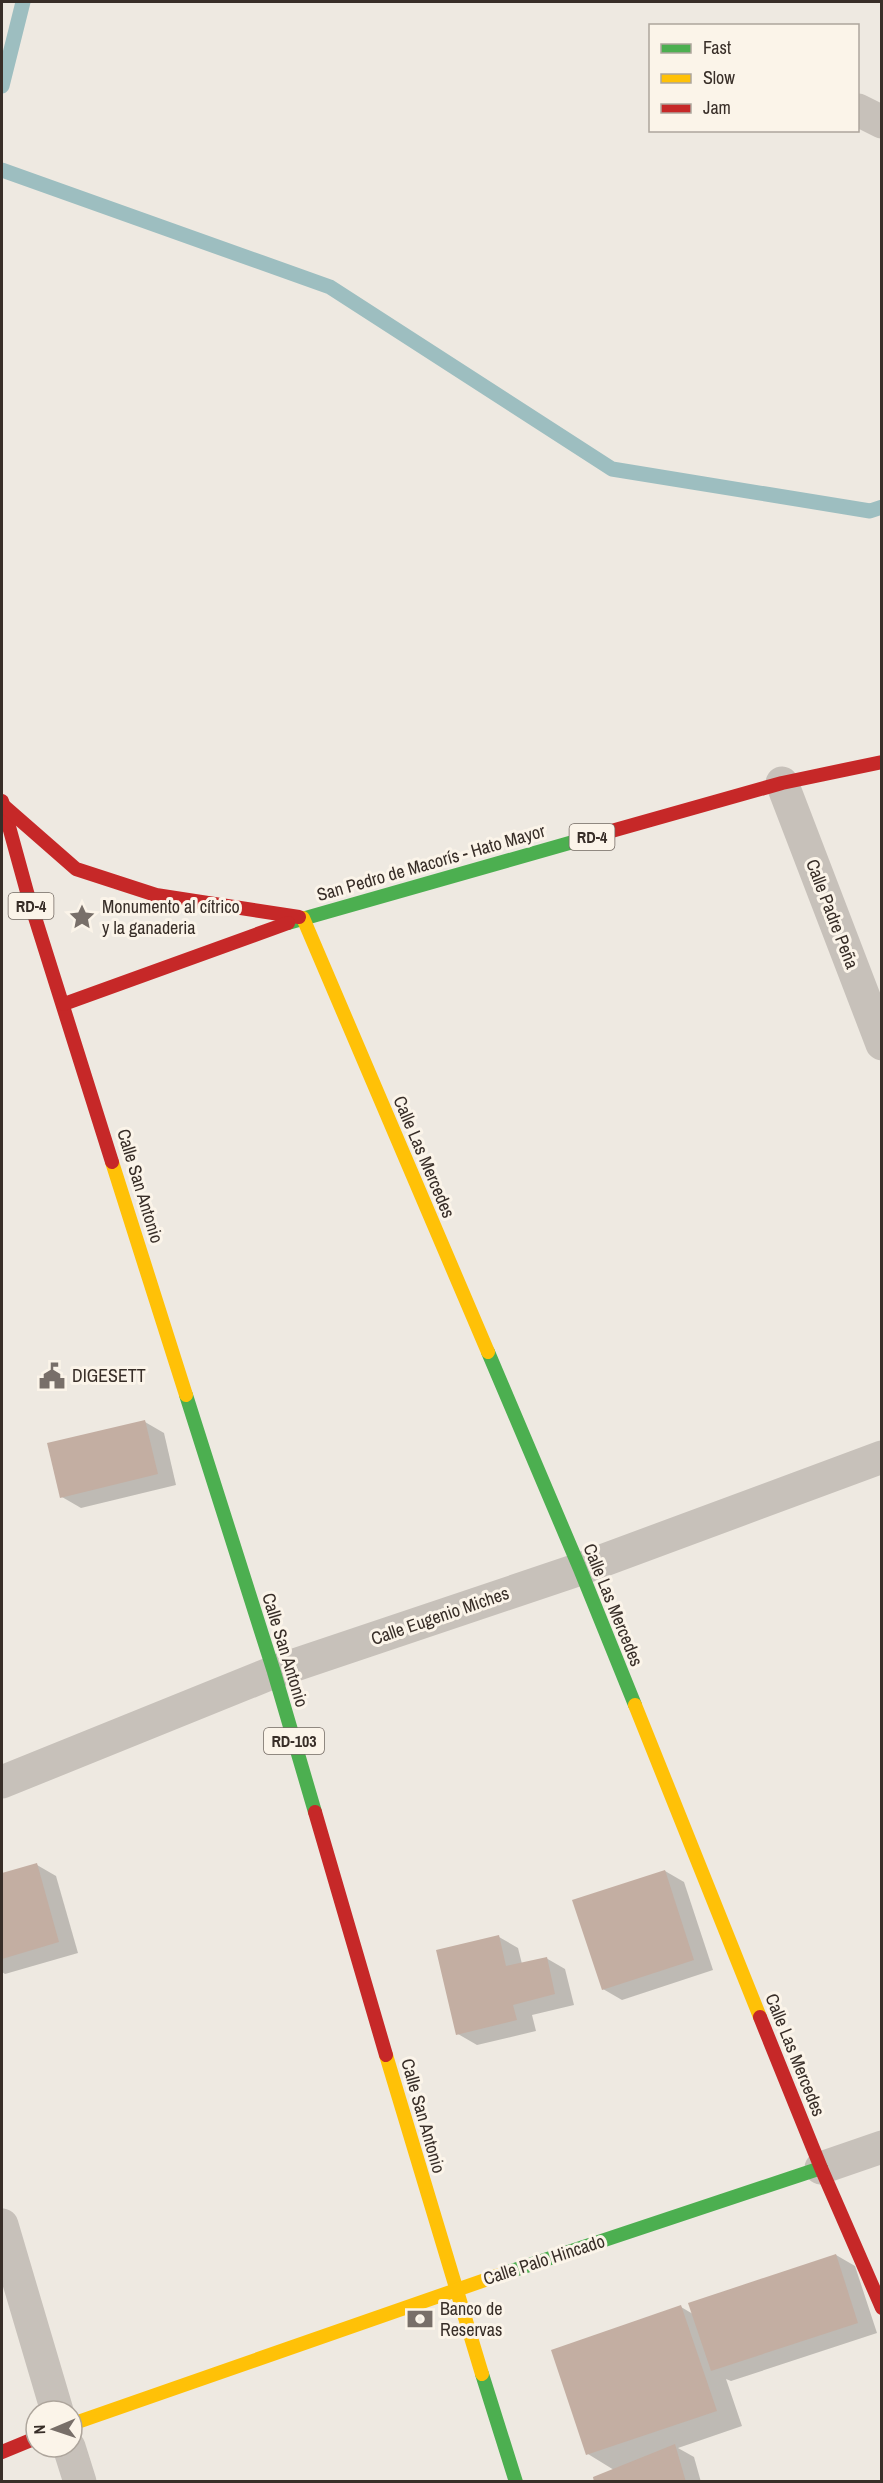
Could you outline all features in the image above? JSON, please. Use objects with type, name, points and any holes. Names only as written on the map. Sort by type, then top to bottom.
[{"type":"main road","name":"San Pedro de Macorís - Hato Mayor","points":[[64,1004],[303,918],[782,783],[882,762]]},
{"type":"main road","name":"San Pedro de Macorís - Hato Mayor","points":[[2,804],[76,868],[156,895],[303,918]]},
{"type":"main road","name":"RD-4","points":[[2,804],[27,892],[64,1004]]},
{"type":"main road","name":"Calle Las Mercedes","points":[[303,918],[579,1569],[820,2168],[882,2308]]},
{"type":"main road","name":"Calle San Antonio","points":[[64,1004],[274,1672],[455,2290],[516,2481]]},
{"type":"main road","name":"Calle Palo Hincado","points":[[84,2420],[455,2290],[820,2168]]},
{"type":"main road","points":[[2,2452],[24,2443]]},
{"type":"street","points":[[859,110],[882,122]]},
{"type":"street","name":"Calle Padre Peña","points":[[782,783],[882,1044]]},
{"type":"street","name":"Calle Eugenio Miches","points":[[2,1782],[274,1672],[579,1569],[882,1457]]},
{"type":"street","name":"Calle Palo Hincado","points":[[820,2168],[882,2147]]},
{"type":"street","points":[[2,2225],[53,2399]]},
{"type":"street","points":[[73,2459],[80,2481]]},
{"type":"building","points":[[145,1420],[158,1474],[60,1498],[47,1443]]},
{"type":"building","points":[[37,1863],[59,1942],[2,1959],[2,1873]]},
{"type":"building","points":[[665,1870],[694,1960],[602,1990],[572,1900]]},
{"type":"building","points":[[499,1935],[506,1966],[547,1957],[555,1994],[513,2005],[517,2020],[456,2035],[436,1950]]},
{"type":"building","points":[[836,2254],[858,2323],[711,2371],[688,2303]]},
{"type":"building","points":[[681,2305],[717,2411],[586,2455],[551,2350]]},
{"type":"building","points":[[675,2444],[686,2482],[594,2482],[593,2477]]},
{"type":"waterway","points":[[2,86],[23,2]]},
{"type":"waterway","points":[[2,170],[330,287],[612,469],[870,511],[882,507]]},
{"type":"traffic: fast","points":[[288,923],[608,832]]},
{"type":"traffic: fast","points":[[488,1352],[635,1705]]},
{"type":"traffic: fast","points":[[186,1395],[274,1672],[315,1812]]},
{"type":"traffic: fast","points":[[505,2273],[821,2168]]},
{"type":"traffic: fast","points":[[482,2374],[516,2482]]},
{"type":"traffic: slow","points":[[303,918],[488,1352]]},
{"type":"traffic: slow","points":[[112,1162],[186,1395]]},
{"type":"traffic: slow","points":[[635,1705],[760,2017]]},
{"type":"traffic: slow","points":[[386,2055],[482,2374]]},
{"type":"traffic: slow","points":[[84,2420],[505,2273]]},
{"type":"traffic: jam","points":[[608,832],[782,783],[882,762]]},
{"type":"traffic: jam","points":[[2,801],[27,892],[112,1162]]},
{"type":"traffic: jam","points":[[4,806],[76,869],[156,895],[299,917]]},
{"type":"traffic: jam","points":[[64,1004],[288,923]]},
{"type":"traffic: jam","points":[[315,1812],[386,2055]]},
{"type":"traffic: jam","points":[[760,2017],[821,2168],[882,2308]]},
{"type":"traffic: jam","points":[[2,2452],[24,2443]]},
{"type":"place","name":"Monumento al cítrico y la ganaderia","points":[[82,917]]},
{"type":"place","name":"DIGESETT","points":[[52,1376]]},
{"type":"place","name":"Banco de Reservas","points":[[420,2319]]}]
